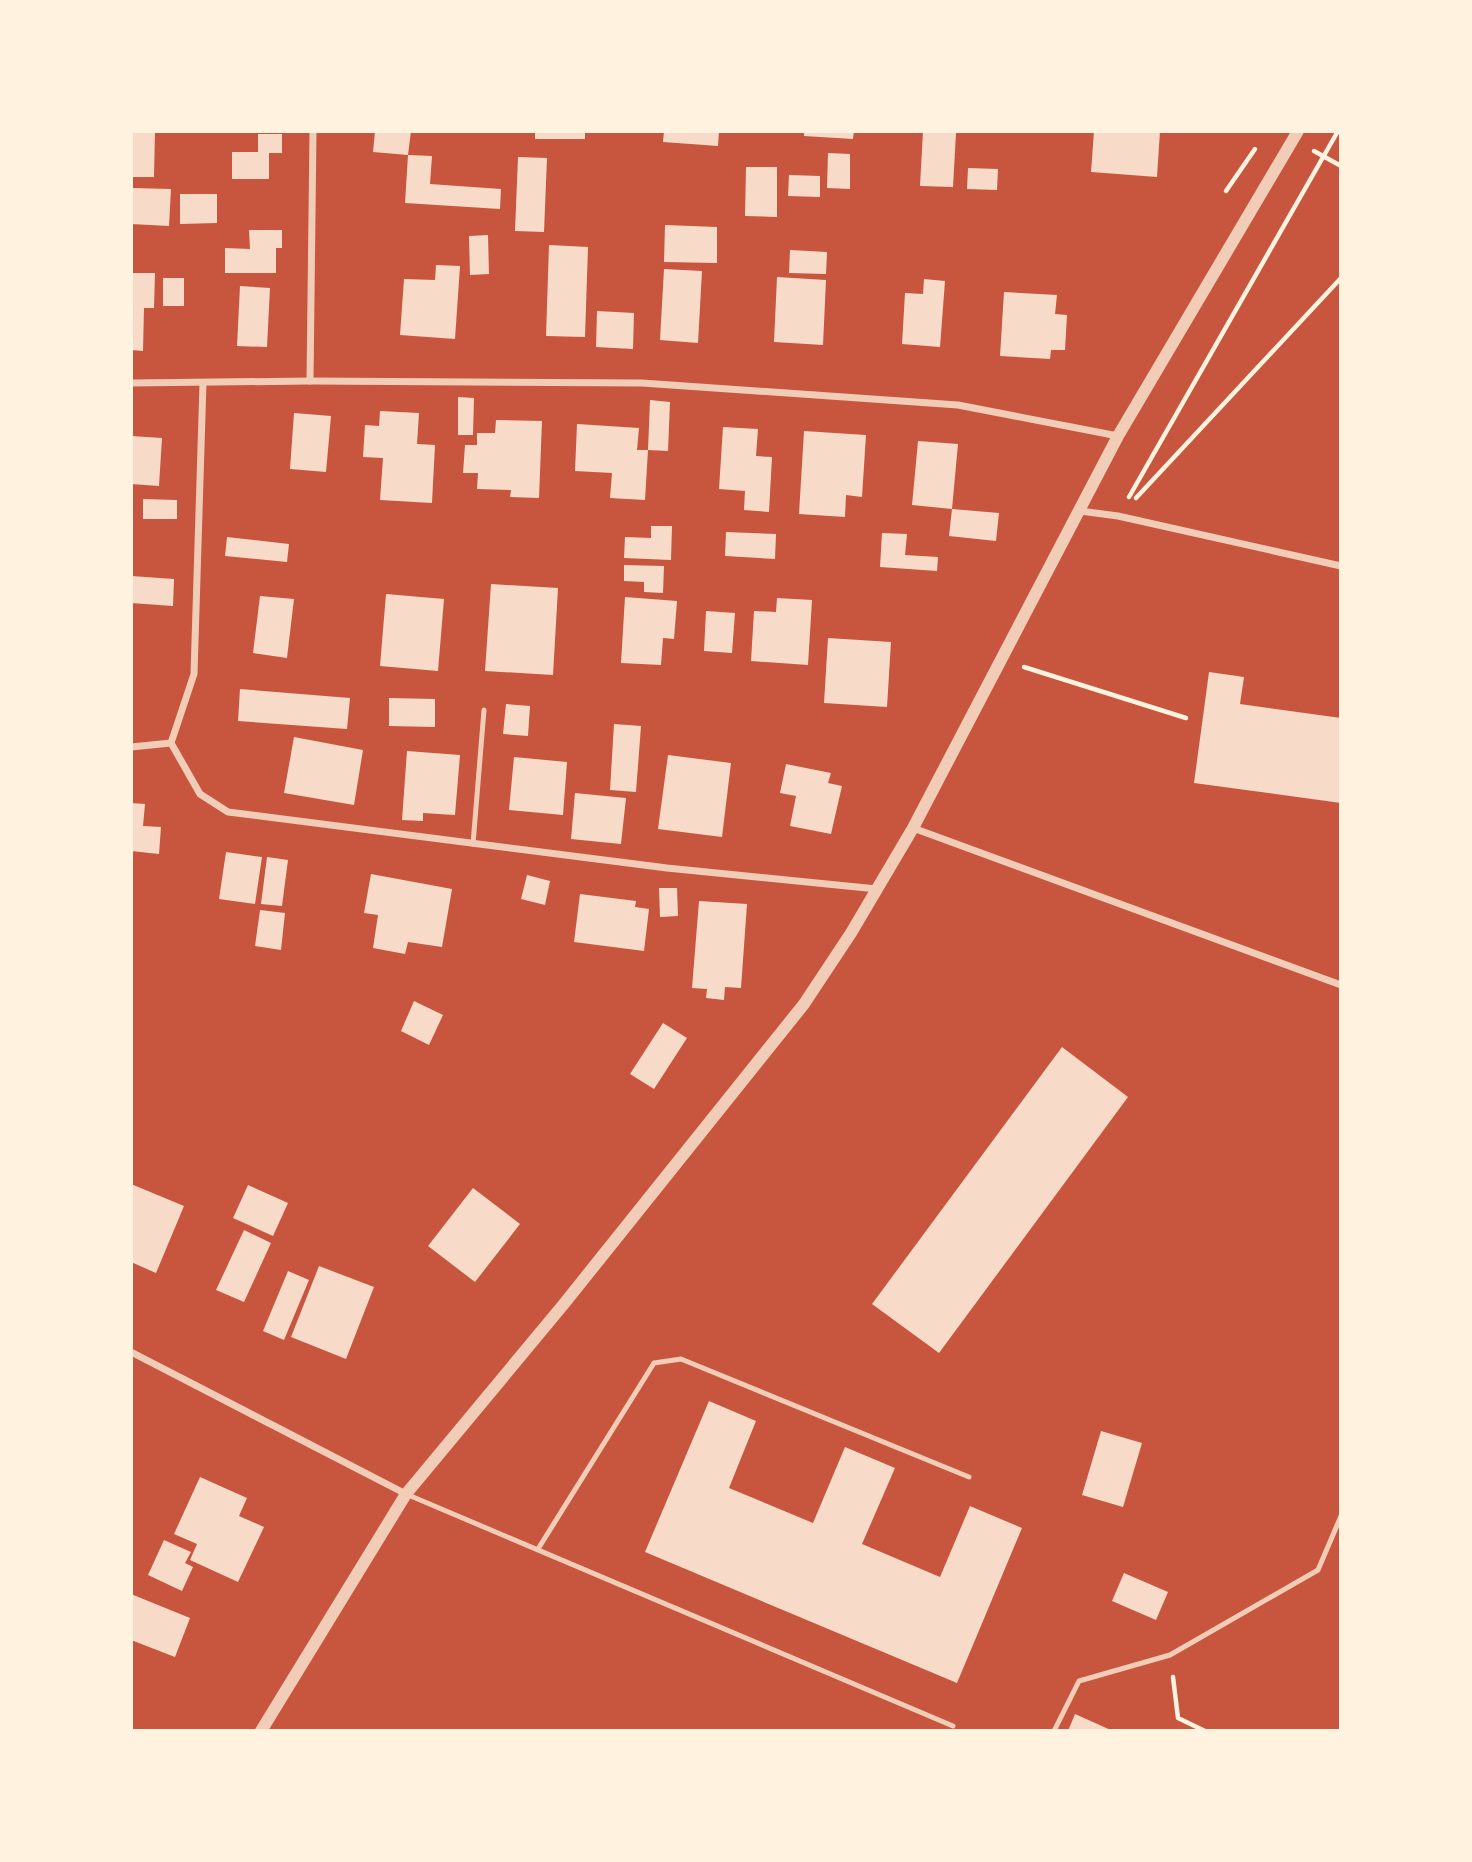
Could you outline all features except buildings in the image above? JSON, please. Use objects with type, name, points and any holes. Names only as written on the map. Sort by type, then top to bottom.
[{"type":"street","points":[[310,381],[313,131]]},
{"type":"street","points":[[261,1731],[405,1494],[563,1305],[804,1004],[913,828],[1118,436],[1298,131]]},
{"type":"street","points":[[131,383],[656,383],[958,405],[1118,436]]},
{"type":"street","points":[[203,383],[194,674],[171,743],[200,794],[228,812],[667,868],[877,889]]},
{"type":"street","points":[[1080,511],[1118,516],[1341,566]]},
{"type":"street","points":[[131,747],[171,743]]},
{"type":"street","points":[[913,828],[1341,985]]},
{"type":"street","points":[[131,1352],[405,1494]]},
{"type":"lane","points":[[474,844],[484,710]]},
{"type":"lane","points":[[538,1549],[654,1363],[681,1359],[969,1477]]},
{"type":"lane","points":[[405,1494],[953,1726]]},
{"type":"lane","points":[[1054,1731],[1079,1681],[1170,1655],[1318,1570],[1341,1516]]},
{"type":"path","points":[[1118,516],[1325,158],[1338,131]]},
{"type":"path","points":[[1226,191],[1261,141]]},
{"type":"path","points":[[1310,149],[1341,166]]},
{"type":"path","points":[[1118,516],[1341,278]]},
{"type":"path","points":[[1021,666],[1186,718]]},
{"type":"path","points":[[1170,1655],[1178,1718],[1205,1731]]}]
